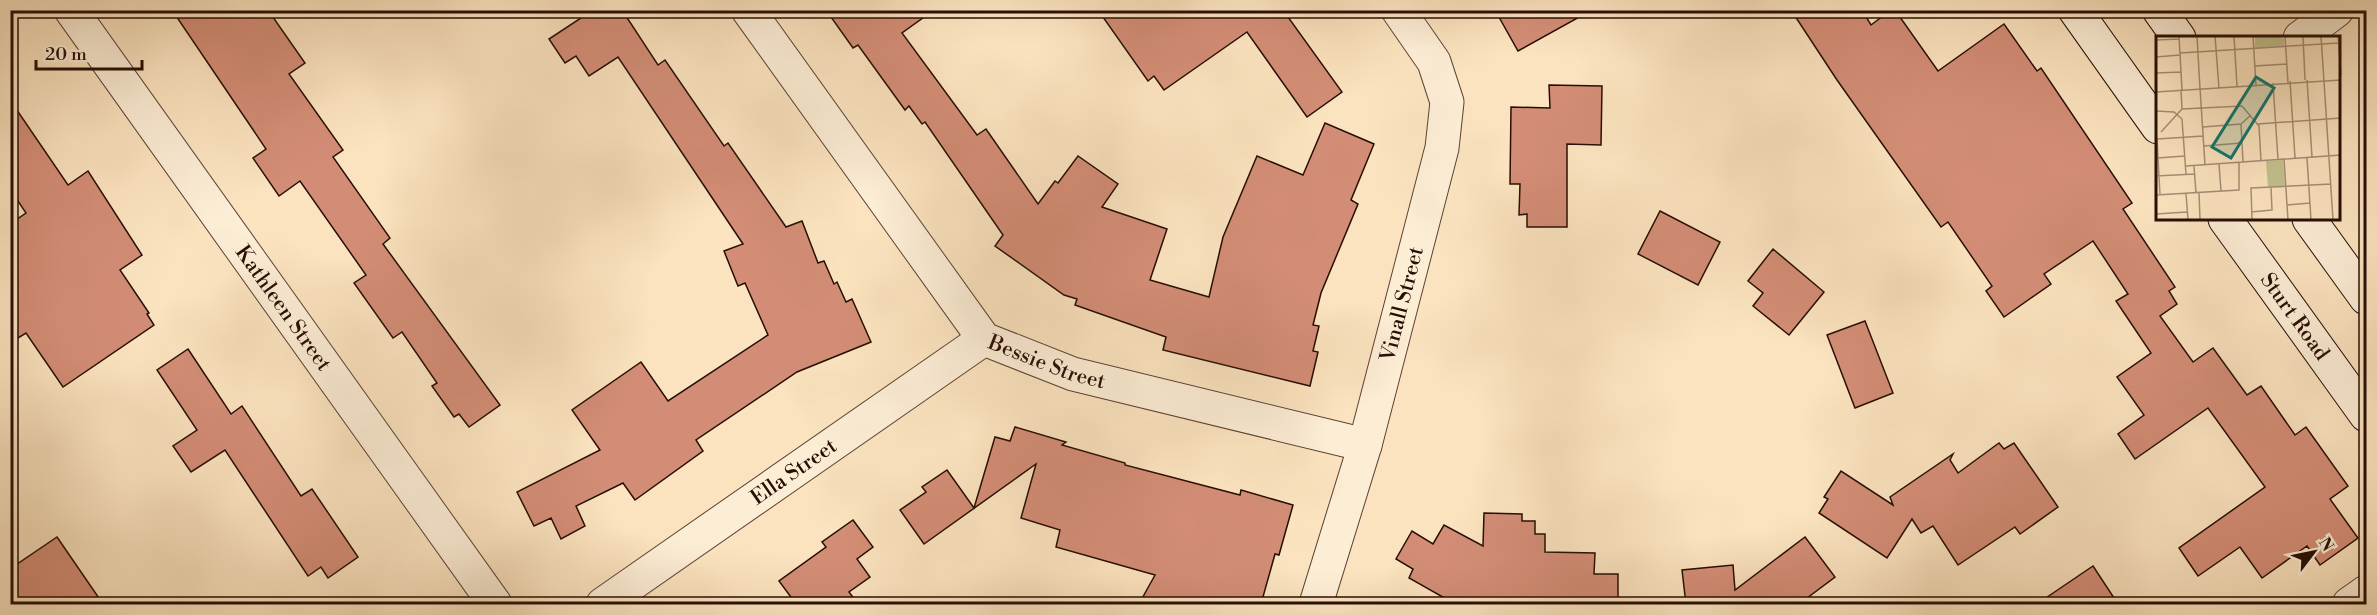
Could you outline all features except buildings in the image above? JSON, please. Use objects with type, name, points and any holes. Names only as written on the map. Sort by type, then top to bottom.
[{"type":"street","name":"Kathleen Street","points":[[71,10],[495,604]]},
{"type":"street","name":"Bessie Street","points":[[748,10],[984,339],[1073,374],[1365,445]]},
{"type":"street","name":"Vinall Street","points":[[1316,604],[1365,445],[1442,148],[1447,102],[1434,62],[1398,10]]},
{"type":"street","points":[[2075,10],[2156,124]]},
{"type":"street","points":[[2159,10],[2177,36]]},
{"type":"street","points":[[2303,36],[2337,10]]},
{"type":"street","name":"Sturt Road","points":[[2226,220],[2367,415]]},
{"type":"street","points":[[2310,220],[2367,298]]},
{"type":"street","name":"Ella Street","points":[[603,604],[984,339]]},
{"type":"street","points":[[2349,604],[2367,592]]}]
